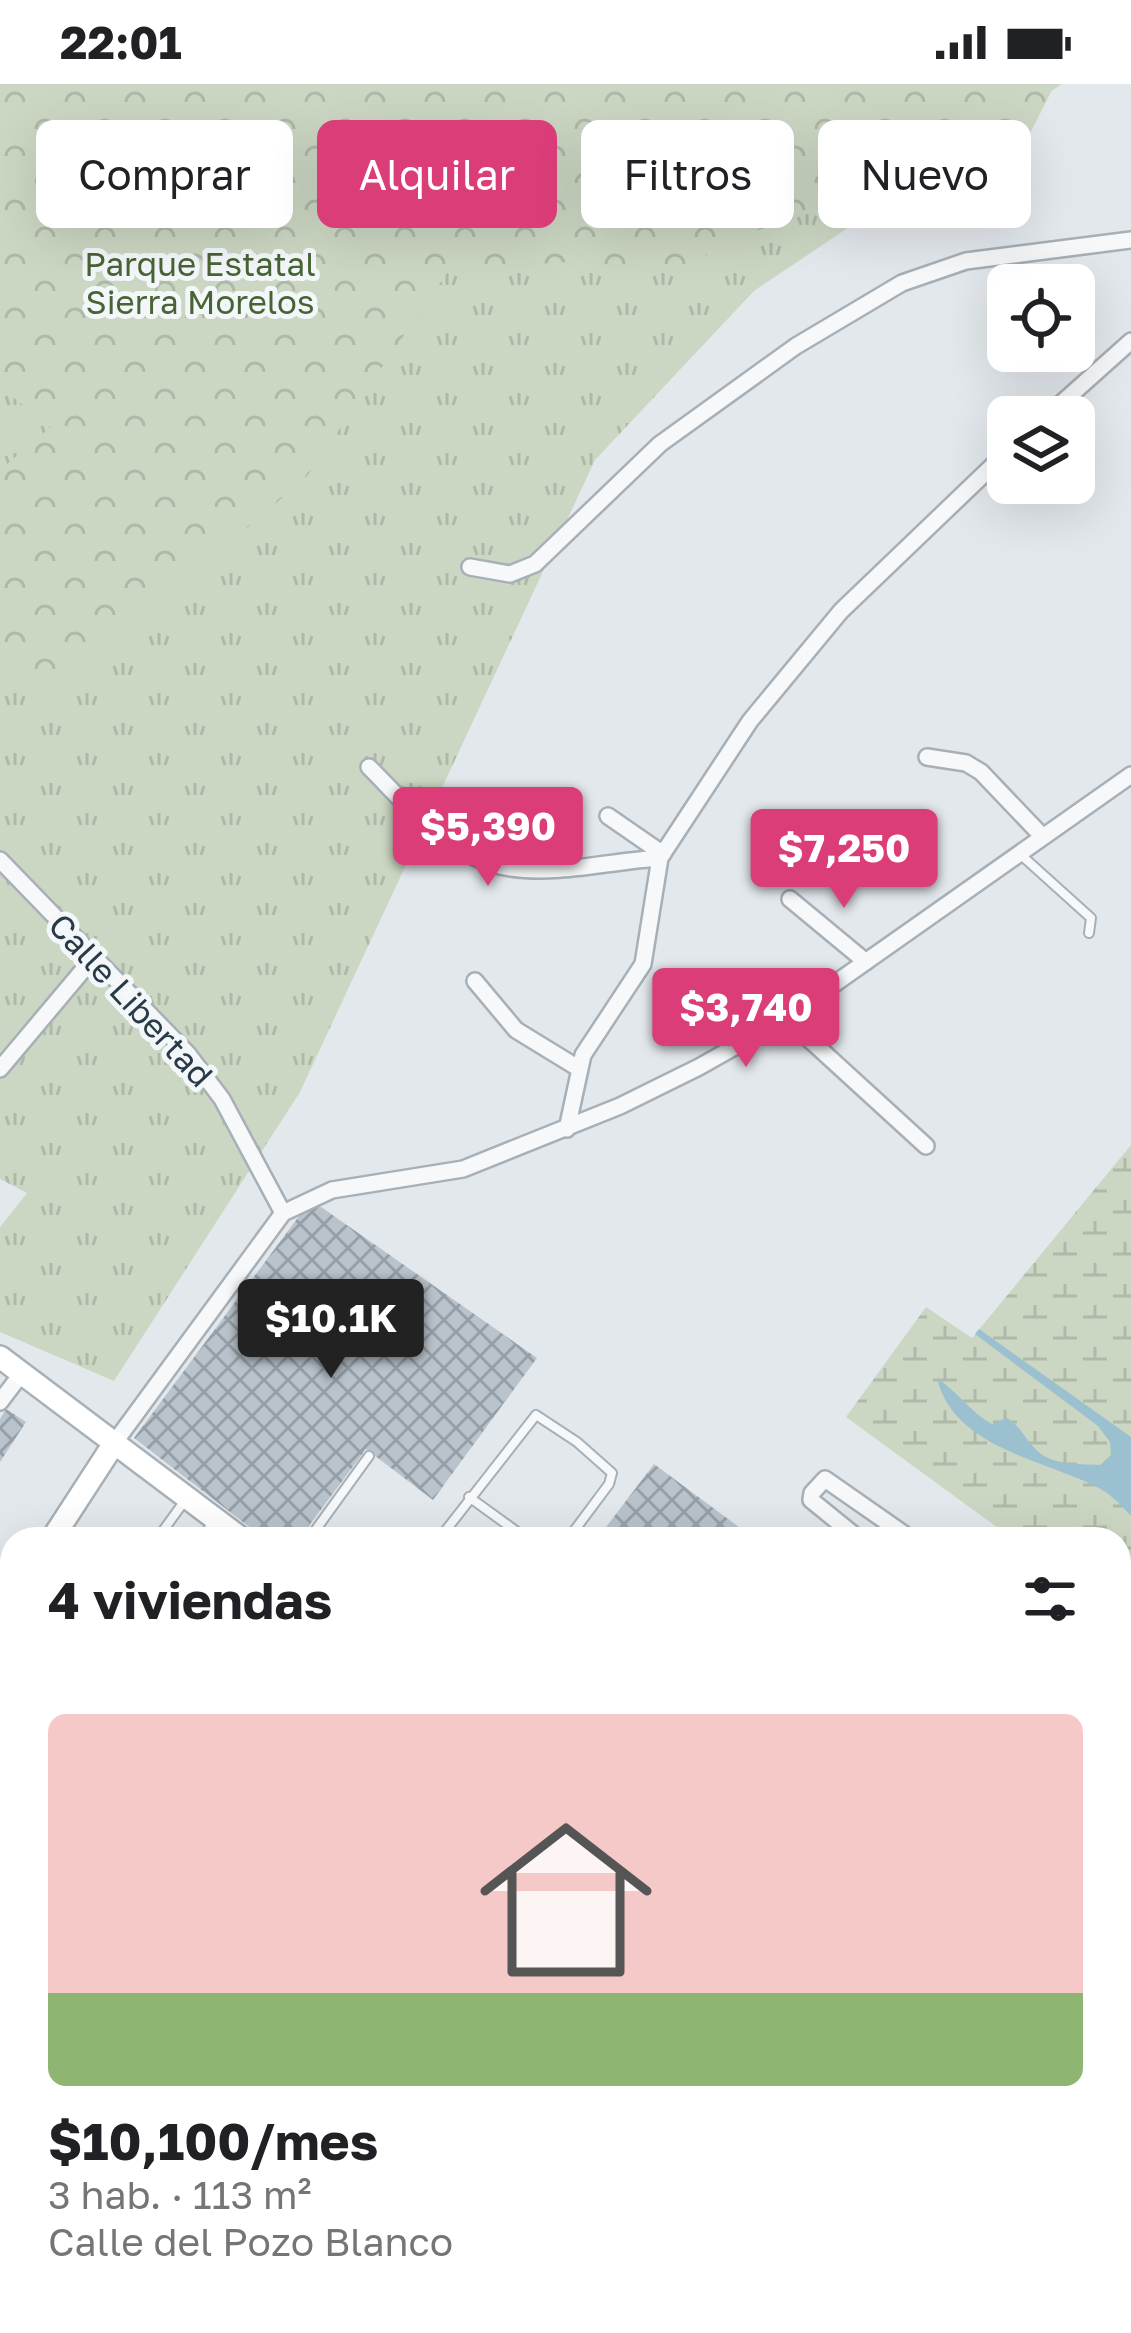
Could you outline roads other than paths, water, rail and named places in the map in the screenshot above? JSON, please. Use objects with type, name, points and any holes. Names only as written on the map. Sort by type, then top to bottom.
[{"type":"main road","points":[[6,1364],[226,1527]]},
{"type":"main road","points":[[60,1527],[115,1442]]},
{"type":"street","points":[[470,567],[510,574],[535,564],[660,444],[796,346],[902,284],[966,261],[1131,240]]},
{"type":"street","points":[[1069,396],[1131,341]]},
{"type":"street","points":[[567,1129],[578,1068],[643,964],[661,856],[750,721],[841,611],[987,471]]},
{"type":"street","points":[[927,757],[966,763],[981,772],[1043,837]]},
{"type":"street","points":[[369,767],[430,828],[491,863],[528,869],[661,856]]},
{"type":"street","points":[[115,1442],[283,1213],[308,1197],[332,1190],[463,1169],[567,1129],[699,1067],[786,1018],[1131,775]]},
{"type":"street","points":[[608,816],[661,856]]},
{"type":"street","name":"Calle Libertad","points":[[0,860],[188,1054],[222,1099],[283,1213]]},
{"type":"street","points":[[790,899],[866,962]]},
{"type":"street","points":[[0,1069],[94,957]]},
{"type":"street","points":[[475,981],[517,1030],[578,1068]]},
{"type":"street","points":[[786,1018],[926,1146]]},
{"type":"street","points":[[0,1402],[6,1364]]},
{"type":"street","points":[[844,1527],[811,1500],[825,1478],[894,1527]]},
{"type":"lane","points":[[1020,854],[1091,917],[1089,933]]},
{"type":"lane","points":[[448,1527],[530,1418],[540,1416],[612,1473],[577,1527]]},
{"type":"lane","points":[[318,1527],[369,1456]]},
{"type":"lane","points":[[166,1527],[187,1497]]},
{"type":"lane","points":[[470,1497],[511,1527]]},
{"type":"lane","points":[[209,1527],[215,1519]]},
{"type":"water","points":[[979,1329],[1131,1437],[1131,1516],[1100,1489],[1002,1448],[961,1420],[937,1378],[992,1424],[1007,1418],[1047,1458],[1100,1465],[1111,1455],[1110,1442],[1098,1426],[975,1334]]},
{"type":"park label","name":"Parque Estatal Sierra Morelos","points":[[200,283]]}]
